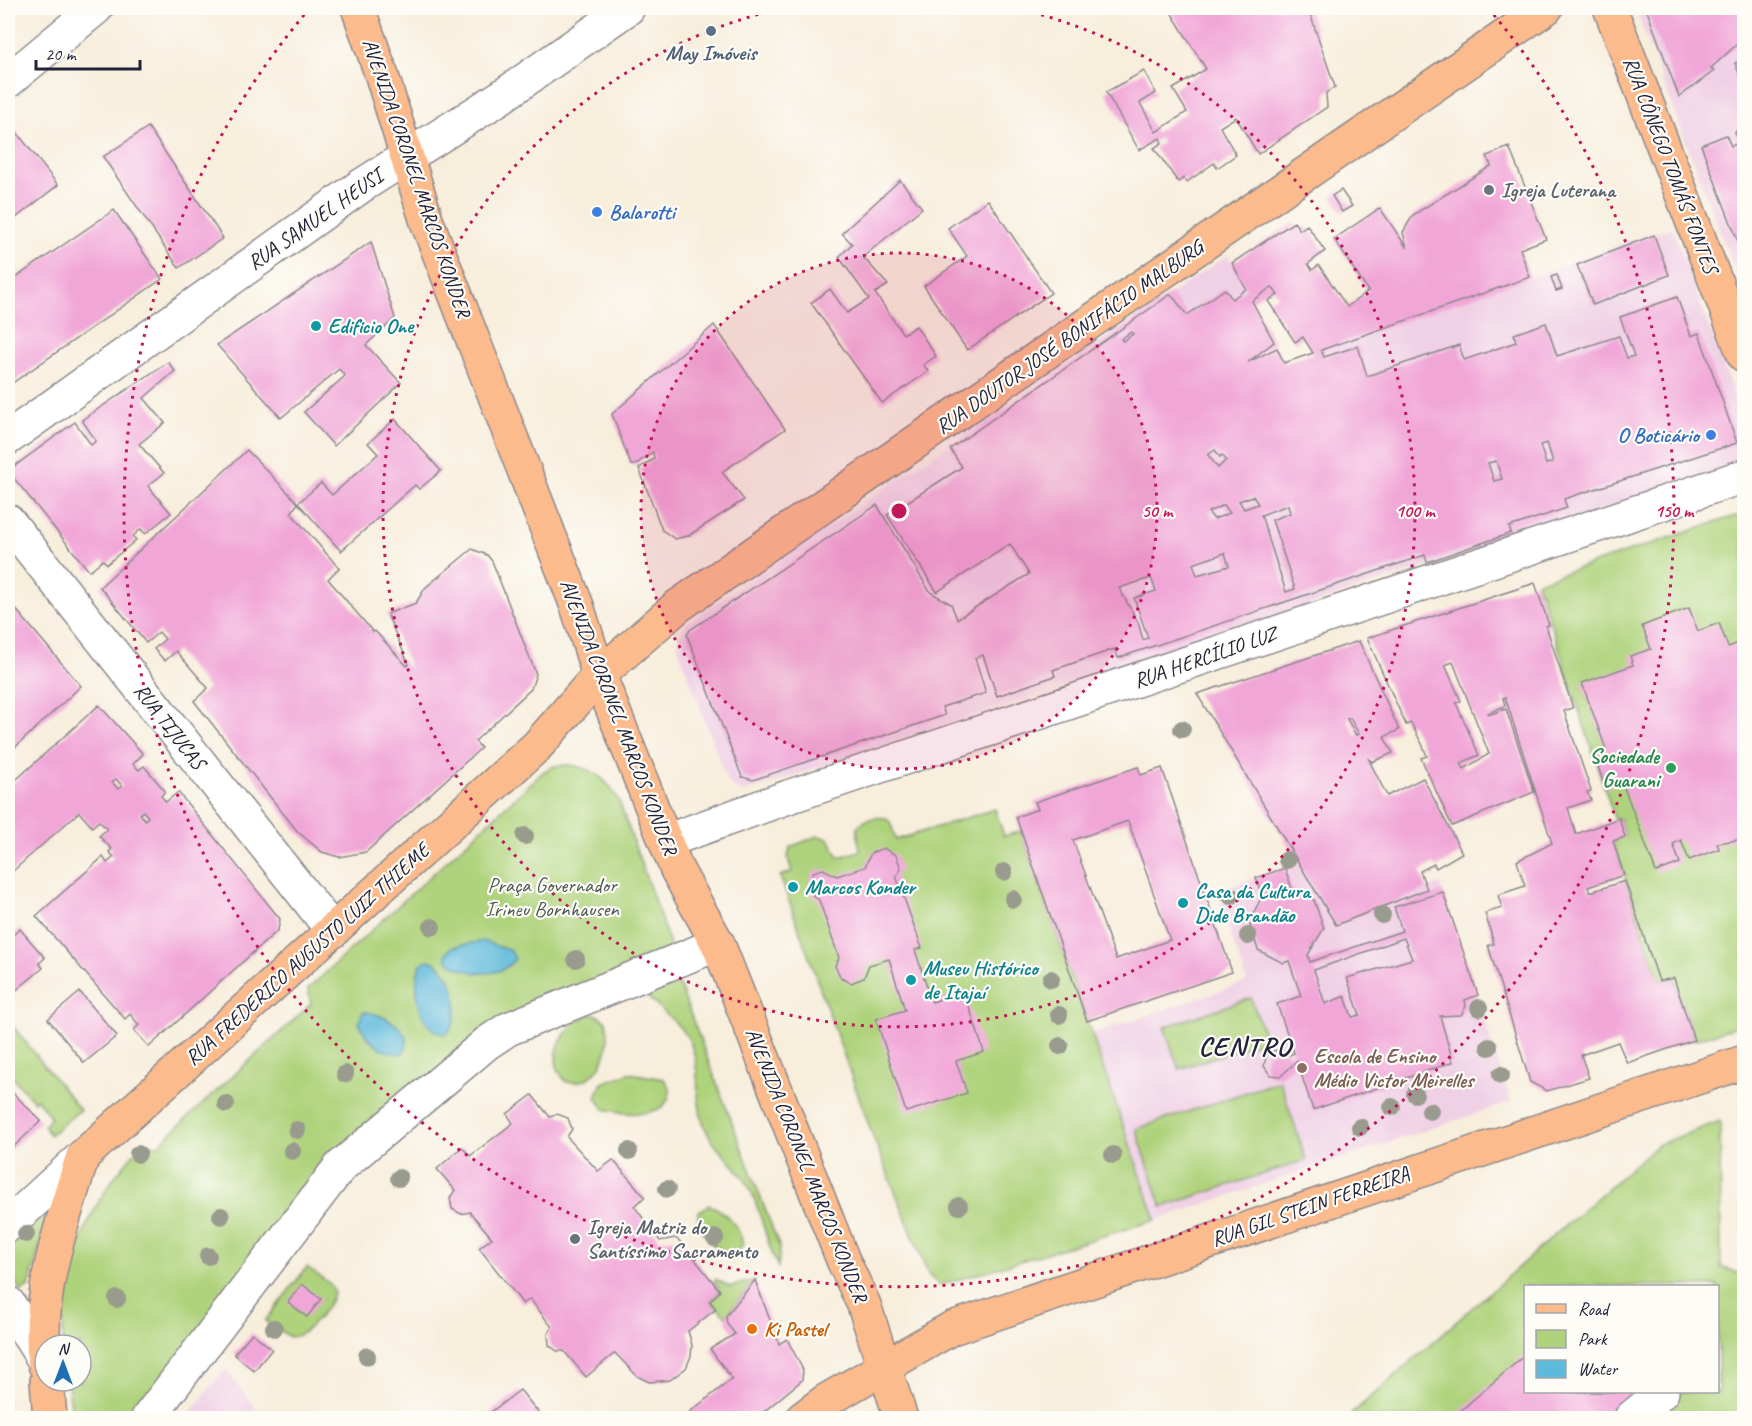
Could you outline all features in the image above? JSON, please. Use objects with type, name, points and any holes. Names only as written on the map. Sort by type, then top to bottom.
[{"type":"main road","name":"AVENIDA CORONEL MARCOS KONDER","points":[[358,8],[427,222],[577,606],[599,675],[677,870],[718,944],[843,1260],[864,1305],[901,1419]]},
{"type":"main road","name":"RUA DOUTOR JOSÉ BONIFÁCIO MALBURG","points":[[599,675],[678,606],[1546,8]]},
{"type":"main road","name":"RUA CÔNEGO TOMÁS FONTES","points":[[1610,8],[1744,356]]},
{"type":"main road","name":"RUA FREDERICO AUGUSTO LUIZ THIEME","points":[[83,1156],[537,746],[599,675]]},
{"type":"main road","name":"RUA GIL STEIN FERREIRA","points":[[803,1419],[827,1400],[952,1328],[1744,1062]]},
{"type":"main road","points":[[46,1333],[50,1277],[58,1236],[83,1156]]},
{"type":"street","points":[[8,81],[96,8]]},
{"type":"street","name":"RUA SAMUEL HEUSI","points":[[8,438],[406,155],[501,97],[628,8]]},
{"type":"street","name":"RUA HERCÍLIO LUZ","points":[[666,841],[788,797],[1744,476]]},
{"type":"street","name":"RUA TIJUCAS","points":[[8,521],[333,931]]},
{"type":"street","points":[[148,1419],[340,1167],[487,1043],[508,1029],[718,944]]},
{"type":"street","name":"RUA FREDERICO AUGUSTO LUIZ THIEME","points":[[8,1225],[83,1156]]},
{"type":"street","points":[[8,1303],[33,1343]]},
{"type":"street","points":[[1631,1419],[1661,1393]]},
{"type":"shaded area","points":[[1635,8],[1744,8],[1744,298],[1728,252]]},
{"type":"shaded area","points":[[1672,227],[1744,422],[1744,463],[1063,685],[745,792],[735,789],[727,781],[678,647],[678,639],[687,623],[1228,255],[1285,363]]},
{"type":"shaded area","name":"Escola de Ensino Médio Victor Meirelles","points":[[1299,864],[1336,925],[1440,884],[1511,1102],[1156,1220],[1091,1034],[1247,982],[1216,891]]},
{"type":"shaded area","points":[[225,1369],[263,1418],[186,1418]]},
{"type":"green space","name":"Sociedade Guarani","points":[[1735,516],[1744,519],[1744,1024],[1694,1040],[1674,978],[1659,981],[1613,841],[1625,836],[1619,818],[1615,820],[1537,582]]},
{"type":"green space","name":"Praça Governador Irineu Bornhausen","points":[[569,765],[586,769],[599,776],[610,787],[619,801],[671,947],[470,1044],[134,1418],[73,1418],[69,1393],[93,1393],[93,1333],[63,1333],[67,1289],[73,1263],[93,1212],[123,1166],[142,1145],[158,1145],[311,1004],[308,989],[543,772],[554,766]]},
{"type":"green space","points":[[995,809],[1004,836],[1021,831],[1156,1220],[941,1285],[929,1276],[872,1134],[780,876],[792,872],[788,858],[790,847],[818,836],[829,839],[839,857],[860,851],[857,828],[870,819],[885,818],[890,822],[896,840]]},
{"type":"green space","points":[[671,979],[680,987],[780,1248],[778,1267],[748,1185],[706,1130],[698,1099],[695,1058],[688,1038],[639,986]]},
{"type":"green space","points":[[1251,998],[1266,1040],[1179,1069],[1164,1027]]},
{"type":"green space","points":[[595,1014],[606,1021],[608,1032],[605,1054],[595,1072],[588,1078],[578,1082],[566,1082],[559,1072],[556,1058],[561,1040],[572,1026],[587,1016]]},
{"type":"green space","points":[[8,1020],[80,1110],[50,1135],[44,1126],[51,1118],[37,1099],[34,1101],[8,1073]]},
{"type":"green space","points":[[629,1073],[664,1079],[670,1089],[668,1099],[654,1111],[644,1113],[604,1109],[596,1097],[602,1083]]},
{"type":"green space","points":[[1280,1081],[1306,1160],[1162,1207],[1136,1129]]},
{"type":"green space","points":[[1720,1121],[1721,1267],[1744,1275],[1744,1418],[1347,1418],[1657,1145]]},
{"type":"green space","points":[[709,1205],[726,1216],[739,1232],[743,1245],[735,1254],[721,1250],[704,1233],[698,1219],[698,1212]]},
{"type":"green space","points":[[46,1210],[47,1216],[29,1287],[21,1291],[8,1272],[8,1242]]},
{"type":"green space","points":[[307,1267],[330,1284],[334,1291],[328,1305],[317,1320],[297,1336],[290,1337],[265,1321]]},
{"type":"green space","points":[[716,1279],[730,1287],[755,1280],[726,1316],[710,1301],[720,1291],[714,1282]]},
{"type":"water","points":[[483,941],[511,951],[515,959],[500,970],[482,973],[463,969],[447,960],[446,954],[452,947]]},
{"type":"water","points":[[427,960],[436,963],[444,970],[454,992],[456,1017],[452,1027],[445,1034],[428,1025],[419,1005],[418,973],[421,964]]},
{"type":"water","points":[[363,1012],[380,1015],[403,1031],[406,1046],[402,1054],[388,1052],[371,1041],[359,1023]]},
{"type":"building","points":[[1308,8],[1335,87],[1326,93],[1327,107],[1258,154],[1236,117],[1220,127],[1236,155],[1217,168],[1214,163],[1187,182],[1184,178],[1178,182],[1154,148],[1162,143],[1160,138],[1139,150],[1106,92],[1144,71],[1156,93],[1140,103],[1156,132],[1187,112],[1173,89],[1206,69],[1169,9]]},
{"type":"building","points":[[1646,8],[1744,8],[1744,38],[1711,68],[1714,71],[1679,97]]},
{"type":"building","points":[[1744,59],[1744,87],[1735,63]]},
{"type":"building","points":[[8,121],[58,185],[8,224]]},
{"type":"building","points":[[148,127],[223,238],[179,268],[103,157]]},
{"type":"building","points":[[1744,128],[1744,257],[1701,145],[1726,135],[1731,146],[1739,143],[1735,132]]},
{"type":"building","points":[[1509,147],[1546,239],[1520,249],[1530,277],[1321,350],[1324,357],[1358,346],[1367,376],[1459,345],[1464,360],[1516,342],[1514,334],[1546,323],[1557,356],[1619,336],[1627,358],[1634,356],[1620,317],[1677,297],[1691,336],[1699,333],[1737,443],[1564,499],[1567,508],[1509,527],[1511,533],[1427,562],[1425,555],[1118,658],[1115,649],[1053,670],[1055,676],[997,696],[983,655],[975,658],[986,693],[942,707],[945,715],[753,780],[742,777],[687,635],[690,630],[877,505],[930,592],[951,604],[957,619],[1029,574],[1010,544],[937,592],[887,515],[962,467],[950,449],[1171,294],[1187,315],[1225,289],[1232,299],[1246,289],[1232,263],[1294,222],[1300,230],[1307,225],[1325,251],[1308,264],[1312,270],[1319,265],[1347,307],[1368,291],[1334,239],[1380,208],[1407,248],[1403,232],[1413,215],[1491,166],[1487,156]],"holes":[[[1272,287],[1278,295],[1268,301],[1295,342],[1303,337],[1313,353],[1284,363],[1277,348],[1248,362],[1274,342],[1252,301]],[[1131,332],[1133,334],[1123,341],[1121,339]],[[1547,443],[1553,462],[1546,464],[1540,445]],[[1215,450],[1220,457],[1222,455],[1226,460],[1218,468],[1208,455]],[[1496,461],[1502,479],[1494,481],[1488,463]],[[1253,496],[1258,504],[1244,509],[1239,501]],[[1224,505],[1230,513],[1214,519],[1208,512]],[[1288,505],[1290,513],[1272,520],[1295,589],[1286,592],[1261,515]],[[1225,553],[1229,566],[1197,575],[1193,564]],[[1151,578],[1156,591],[1134,598],[1148,638],[1143,640],[1138,622],[1119,588]]]},
{"type":"building","points":[[900,180],[922,208],[863,257],[888,285],[875,293],[903,334],[916,326],[936,356],[923,365],[929,371],[882,403],[811,303],[830,289],[847,313],[869,299],[839,257],[852,244],[842,233]]},
{"type":"building","points":[[1341,190],[1352,206],[1342,212],[1332,196]]},
{"type":"building","points":[[988,200],[1051,293],[967,350],[924,286],[967,256],[948,228]]},
{"type":"building","points":[[114,210],[162,279],[8,386],[8,283]]},
{"type":"building","points":[[1654,235],[1669,275],[1593,305],[1577,265]]},
{"type":"building","name":"Edificio One","points":[[371,242],[395,318],[366,345],[401,383],[334,446],[304,412],[345,376],[339,369],[281,418],[217,345]]},
{"type":"building","points":[[1557,275],[1562,289],[1556,291],[1551,277]]},
{"type":"building","points":[[714,325],[785,429],[722,472],[744,500],[688,536],[675,539],[662,530],[639,468],[654,459],[653,452],[635,465],[631,465],[612,414]]},
{"type":"building","points":[[168,362],[175,371],[144,398],[165,423],[139,444],[164,473],[148,486],[171,513],[145,534],[141,529],[133,536],[136,540],[107,564],[103,560],[89,571],[8,471],[75,422],[91,445],[96,441],[82,420]]},
{"type":"building","points":[[395,419],[441,471],[419,489],[415,485],[341,551],[298,503],[321,483],[332,495],[378,454],[368,443]]},
{"type":"building","points":[[247,450],[298,503],[291,513],[339,568],[328,579],[373,632],[375,631],[407,666],[409,665],[387,614],[416,603],[425,588],[472,549],[487,555],[492,561],[536,674],[531,689],[475,741],[481,748],[366,852],[339,857],[322,852],[298,832],[194,701],[208,688],[176,651],[165,661],[154,649],[165,639],[159,632],[146,643],[100,587]]},
{"type":"building","points":[[1535,583],[1549,625],[1546,626],[1573,708],[1564,711],[1591,791],[1587,792],[1591,800],[1568,808],[1576,834],[1619,818],[1625,837],[1613,841],[1624,875],[1588,887],[1590,892],[1625,881],[1659,981],[1674,978],[1694,1040],[1627,1063],[1618,1042],[1581,1055],[1589,1078],[1547,1091],[1530,1082],[1488,945],[1494,944],[1485,913],[1502,908],[1498,895],[1525,886],[1517,861],[1552,843],[1505,697],[1503,698],[1505,706],[1488,715],[1506,709],[1534,792],[1452,826],[1421,758],[1427,756],[1423,746],[1411,723],[1406,725],[1367,638]],"holes":[[[1453,662],[1489,754],[1464,769],[1461,763],[1479,755],[1456,703],[1461,701],[1445,665]]]},
{"type":"building","points":[[8,600],[81,686],[8,754]]},
{"type":"building","points":[[1689,608],[1698,631],[1719,623],[1728,647],[1744,641],[1744,839],[1717,843],[1719,849],[1689,860],[1681,840],[1673,844],[1680,863],[1656,872],[1622,782],[1605,788],[1594,754],[1606,749],[1582,683],[1633,665],[1630,656],[1651,649],[1642,626]]},
{"type":"building","points":[[1359,641],[1399,730],[1384,737],[1393,753],[1372,762],[1368,758],[1387,796],[1423,778],[1462,853],[1436,868],[1434,864],[1420,871],[1427,889],[1336,925],[1197,694]],"holes":[[[1350,718],[1359,734],[1356,735],[1347,719]]]},
{"type":"building","points":[[99,705],[143,754],[133,764],[139,770],[144,766],[165,791],[161,796],[166,802],[178,792],[280,919],[278,930],[149,1047],[134,1030],[139,1025],[130,1014],[125,1019],[36,916],[103,857],[107,863],[114,857],[109,852],[112,849],[99,836],[107,829],[99,821],[92,827],[79,812],[13,871],[8,865],[8,787]],"holes":[[[116,779],[122,786],[118,789],[112,782]],[[143,811],[148,817],[145,820],[140,814]]]},
{"type":"building","name":"Casa da Cultura Dide Brandão","points":[[1138,767],[1141,775],[1162,768],[1232,972],[1087,1021],[1016,817],[1038,809],[1035,802]],"holes":[[[1128,821],[1170,940],[1116,959],[1073,840]]]},
{"type":"building","name":"Museu Histórico de Itajaí","points":[[883,848],[896,855],[901,869],[896,876],[922,948],[915,950],[932,1002],[964,991],[984,1052],[956,1061],[967,1093],[906,1112],[876,1019],[905,1010],[889,959],[869,965],[864,978],[851,983],[841,978],[835,966],[839,958],[819,900],[813,896],[809,884],[813,872],[823,869],[837,876],[865,867],[871,853]]},
{"type":"building","points":[[1285,868],[1292,889],[1314,900],[1324,928],[1308,955],[1310,962],[1402,931],[1394,907],[1443,892],[1478,995],[1465,1000],[1466,1006],[1461,1015],[1440,1016],[1453,1062],[1313,1110],[1297,1061],[1281,1076],[1270,1075],[1264,1066],[1267,1053],[1280,1049],[1289,1055],[1294,1053],[1277,1004],[1301,996],[1289,961],[1283,963],[1258,950],[1249,922],[1262,896],[1256,878]],"holes":[[[1404,938],[1412,959],[1347,978],[1360,1015],[1352,1017],[1345,996],[1325,1004],[1314,970]]]},
{"type":"building","points":[[20,929],[45,958],[39,963],[43,968],[8,997],[8,939]]},
{"type":"building","points":[[80,992],[117,1036],[84,1063],[48,1019]]},
{"type":"building","points":[[8,1088],[41,1121],[8,1152]]},
{"type":"building","name":"Igreja Matriz do Santíssimo Sacramento","points":[[532,1095],[550,1117],[557,1114],[568,1118],[572,1129],[567,1137],[598,1171],[613,1160],[645,1197],[634,1206],[660,1241],[675,1238],[682,1243],[720,1291],[710,1301],[716,1309],[688,1331],[692,1345],[691,1356],[686,1368],[670,1380],[649,1382],[637,1376],[615,1353],[586,1377],[564,1351],[557,1351],[549,1345],[548,1334],[552,1327],[530,1299],[523,1304],[479,1248],[492,1238],[470,1212],[461,1214],[452,1209],[450,1198],[455,1190],[437,1169],[462,1147],[470,1156],[513,1123],[507,1114]]},
{"type":"building","points":[[755,1280],[779,1344],[787,1339],[803,1370],[802,1380],[756,1418],[682,1418],[732,1379],[710,1349],[735,1334],[727,1324],[726,1316]]},
{"type":"building","points":[[302,1284],[321,1299],[307,1317],[288,1302]]},
{"type":"building","points":[[252,1333],[272,1349],[254,1371],[234,1354]]},
{"type":"building","points":[[1524,1356],[1524,1393],[1637,1393],[1608,1418],[1452,1418]]},
{"type":"building","points":[[520,1390],[543,1418],[483,1418]]},
{"type":"place","name":"May Imóveis","points":[[711,31]]},
{"type":"place","name":"Igreja Luterana","points":[[1489,190]]},
{"type":"place","name":"Balarotti","points":[[597,212]]},
{"type":"place","name":"Edificio One","points":[[316,326]]},
{"type":"place","name":"O Boticário","points":[[1711,435]]},
{"type":"place","name":"Sociedade Guarani","points":[[1671,768]]},
{"type":"place","name":"Marcos Konder","points":[[793,887]]},
{"type":"place","name":"Casa da Cultura Dide Brandão","points":[[1183,903]]},
{"type":"place","name":"Museu Histórico de Itajaí","points":[[911,980]]},
{"type":"place","name":"Escola de Ensino Médio Victor Meirelles","points":[[1302,1068]]},
{"type":"place","name":"Igreja Matriz do Santíssimo Sacramento","points":[[575,1239]]},
{"type":"place","name":"Ki Pastel","points":[[752,1329]]},
{"type":"district","name":"CENTRO","points":[[1245,1046]]}]
